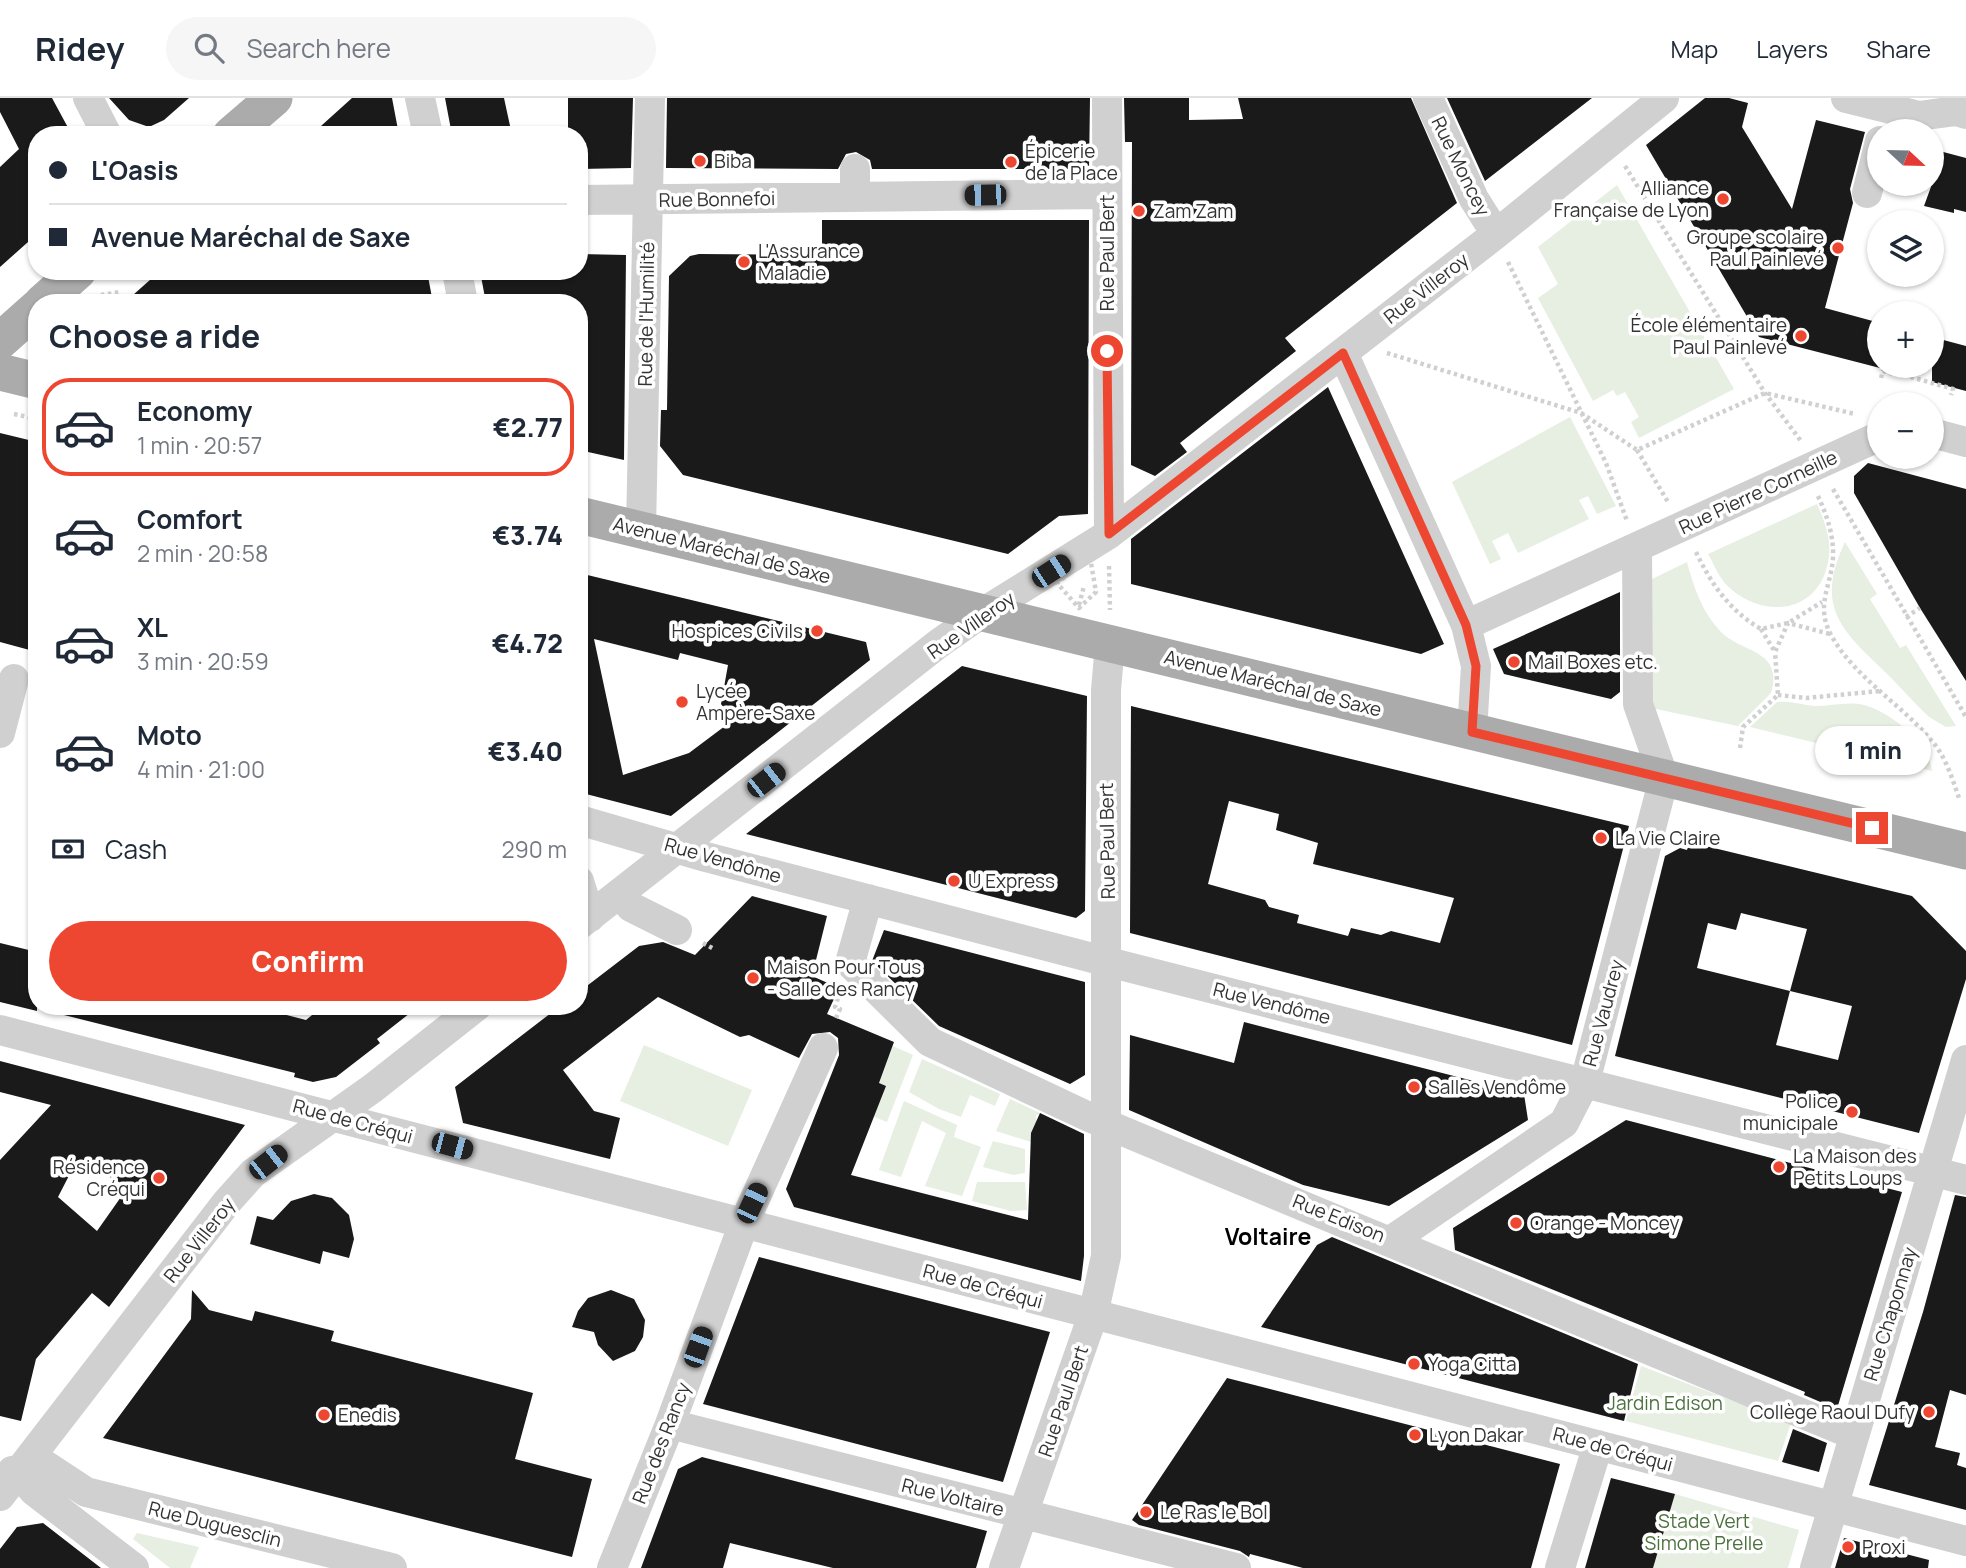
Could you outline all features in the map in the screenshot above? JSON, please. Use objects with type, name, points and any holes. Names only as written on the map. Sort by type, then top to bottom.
[{"type":"main road","points":[[241,126],[274,98]]},
{"type":"main road","points":[[64,294],[91,282]]},
{"type":"main road","points":[[0,341],[28,316]]},
{"type":"main road","points":[[0,372],[28,379]]},
{"type":"main road","name":"Avenue Maréchal de Saxe","points":[[588,517],[1966,851]]},
{"type":"street","points":[[88,98],[102,126]]},
{"type":"street","points":[[420,98],[426,126]]},
{"type":"street","name":"Rue de l'Humilité","points":[[641,530],[650,98]]},
{"type":"street","name":"Rue Paul Bert","points":[[1107,98],[1109,534]]},
{"type":"street","name":"Rue Moncey","points":[[1428,98],[1474,199],[1496,234]]},
{"type":"street","name":"Rue Villeroy","points":[[588,918],[982,613],[1109,534],[1496,234],[1664,98]]},
{"type":"street","points":[[1846,98],[1883,119]]},
{"type":"street","points":[[1894,119],[1956,111],[1966,114]]},
{"type":"street","name":"Rue Bonnefoi","points":[[588,200],[649,201],[855,183],[1107,194]]},
{"type":"street","points":[[1343,353],[1466,625],[1476,666],[1472,732]]},
{"type":"street","name":"Rue Pierre Corneille","points":[[1466,625],[1684,528],[1818,463],[1867,431]]},
{"type":"street","points":[[1944,436],[1966,442]]},
{"type":"street","points":[[1637,548],[1638,704],[1664,778]]},
{"type":"street","name":"Rue Paul Bert","points":[[1004,1568],[1093,1315],[1106,1256],[1106,690],[1110,644]]},
{"type":"street","points":[[0,733],[17,680]]},
{"type":"street","name":"Rue Vaudrey","points":[[1392,1240],[1564,1123],[1585,1082],[1664,778]]},
{"type":"street","name":"Rue Vendôme","points":[[588,823],[678,849],[1108,962],[1966,1180]]},
{"type":"street","points":[[620,894],[631,907],[677,930]]},
{"type":"street","name":"Rue Edison","points":[[868,899],[850,962],[930,1042],[1108,1124],[1854,1434]]},
{"type":"street","name":"Rue Villeroy","points":[[0,1496],[253,1173],[336,1116],[465,1015]]},
{"type":"street","name":"Rue de Créqui","points":[[0,1030],[1966,1541]]},
{"type":"street","name":"Rue des Rancy","points":[[612,1568],[670,1424],[744,1223],[823,1048]]},
{"type":"street","name":"Rue Chaponnay","points":[[1815,1568],[1966,1060]]},
{"type":"street","name":"Rue Voltaire","points":[[670,1424],[1236,1568]]},
{"type":"street","points":[[1560,1568],[1598,1445]]},
{"type":"street","points":[[25,1463],[34,1491],[134,1568]]},
{"type":"street","name":"Rue Duguesclin","points":[[25,1463],[86,1492],[392,1568]]},
{"type":"street","points":[[97,1539],[103,1519],[115,1499]]},
{"type":"path","points":[[1609,141],[1765,393],[1818,463],[1966,717]]},
{"type":"path","points":[[1496,234],[1606,463],[1637,548]]},
{"type":"path","points":[[91,282],[120,292]]},
{"type":"path","points":[[1343,353],[1381,351],[1581,413],[1637,450],[1684,528],[1709,579],[1740,616],[1760,629],[1775,652]]},
{"type":"path","points":[[1912,378],[1953,389],[1951,395]]},
{"type":"path","points":[[1637,450],[1765,393],[1867,425]]},
{"type":"path","points":[[14,414],[28,417]]},
{"type":"path","points":[[1818,463],[1818,495],[1829,522],[1833,559],[1822,602],[1830,634],[1857,670],[1934,742],[1959,798]]},
{"type":"path","points":[[1109,534],[1110,644]]},
{"type":"path","points":[[1760,629],[1788,623],[1822,602]]},
{"type":"path","points":[[1906,617],[1920,608]]},
{"type":"path","points":[[1788,623],[1830,634]]},
{"type":"path","points":[[1778,695],[1775,652],[1788,623]]},
{"type":"path","points":[[1740,748],[1744,727],[1778,695],[1806,698],[1880,691]]},
{"type":"green space","points":[[1617,185],[1734,389],[1639,438],[1631,422],[1639,417],[1625,392],[1617,396],[1613,390],[1593,401],[1538,298],[1558,284],[1538,247]]},
{"type":"green space","points":[[1570,417],[1616,506],[1597,514],[1588,496],[1579,500],[1589,519],[1518,553],[1508,533],[1492,541],[1501,559],[1490,564],[1452,482]]},
{"type":"green space","points":[[1817,504],[1828,535],[1829,556],[1825,574],[1817,588],[1806,599],[1793,605],[1762,605],[1747,600],[1724,582],[1708,554]]},
{"type":"green space","points":[[1845,542],[1877,594],[1870,599],[1900,648],[1906,645],[1956,726],[1946,727],[1929,717],[1852,639],[1842,625],[1832,597],[1832,581]]},
{"type":"green space","points":[[1687,562],[1700,599],[1714,624],[1729,639],[1766,660],[1771,668],[1771,693],[1738,726],[1651,708],[1648,581]]},
{"type":"green space","points":[[1777,702],[1815,706],[1852,703],[1874,709],[1907,730],[1924,750],[1932,771],[1750,727]]},
{"type":"green space","points":[[644,1045],[752,1090],[728,1146],[620,1101]]},
{"type":"green space","points":[[893,1046],[913,1055],[887,1122],[867,1114],[876,1110],[885,1086],[879,1084]]},
{"type":"green space","points":[[922,1059],[1000,1094],[995,1106],[970,1095],[961,1117],[939,1109],[909,1092]]},
{"type":"green space","points":[[1010,1099],[1042,1114],[1036,1115],[1037,1129],[1032,1131],[1031,1142],[996,1131]]},
{"type":"green space","points":[[904,1101],[957,1125],[954,1137],[981,1147],[962,1196],[925,1186],[946,1133],[922,1121],[901,1177],[879,1170]]},
{"type":"green space","points":[[993,1141],[1025,1149],[1025,1173],[1013,1175],[983,1167]]},
{"type":"green space","points":[[977,1182],[1025,1182],[1027,1210],[1011,1211],[972,1201]]},
{"type":"green space","name":"Jardin Edison","points":[[1641,1366],[1791,1423],[1778,1461],[1626,1421]]},
{"type":"green space","name":"Stade Vert Simone Prelle","points":[[1675,1494],[1799,1530],[1788,1568],[1653,1568]]},
{"type":"green space","points":[[137,1533],[199,1547],[190,1568],[170,1568],[133,1539]]},
{"type":"building","points":[[0,98],[52,98],[67,126],[28,126],[28,242],[0,267],[0,167],[19,149],[0,112]]},
{"type":"building","points":[[109,98],[189,98],[164,120],[151,126],[129,120]]},
{"type":"building","points":[[352,98],[392,98],[397,126],[321,126]]},
{"type":"building","points":[[445,98],[504,98],[510,126],[450,126]]},
{"type":"building","points":[[568,98],[633,98],[631,168],[588,169],[588,126],[568,126]]},
{"type":"building","points":[[667,98],[1090,98],[1089,169],[872,169],[870,160],[856,152],[846,154],[838,169],[666,168]]},
{"type":"building","points":[[1124,98],[1189,98],[1189,120],[1243,119],[1238,98],[1411,98],[1457,203],[1285,338],[1296,351],[1180,443],[1187,452],[1155,476],[1131,465],[1132,142],[1125,142]]},
{"type":"building","points":[[1447,98],[1592,98],[1485,181]]},
{"type":"building","points":[[1705,98],[1729,98],[1748,103],[1742,127],[1792,209],[1816,120],[1865,132],[1850,189],[1853,203],[1825,308],[1867,319],[1867,365],[1759,337],[1646,145]]},
{"type":"building","points":[[1944,152],[1966,158],[1966,212],[1954,209],[1954,213],[1924,206],[1928,196],[1944,196]]},
{"type":"building","points":[[822,220],[1089,220],[1088,514],[1059,516],[1008,554],[683,475],[660,446],[661,410],[667,410],[669,276],[690,256],[699,254],[822,255]]},
{"type":"building","points":[[588,254],[626,255],[624,460],[588,452],[588,294],[484,294],[482,280],[588,280]]},
{"type":"building","points":[[150,280],[429,280],[431,294],[134,294]]},
{"type":"building","points":[[1944,340],[1966,346],[1966,391],[1932,382],[1932,378],[1944,378]]},
{"type":"building","points":[[1328,387],[1444,644],[1421,654],[1131,584],[1131,539]]},
{"type":"building","points":[[0,433],[28,440],[28,650],[0,642]]},
{"type":"building","points":[[1867,464],[1867,469],[1891,469],[1966,489],[1966,681],[1920,608],[1854,493],[1854,476]]},
{"type":"building","name":"Lycée Ampère-Saxe","points":[[588,575],[866,642],[870,660],[671,816],[588,795]],"holes":[[[594,639],[678,660],[680,653],[728,665],[721,704],[733,720],[689,753],[623,775]]]},
{"type":"building","points":[[1620,592],[1620,692],[1611,699],[1504,674],[1493,649]]},
{"type":"building","points":[[962,666],[1087,696],[1085,911],[1076,918],[746,834]]},
{"type":"building","points":[[1131,706],[1629,826],[1572,1045],[1130,933]],"holes":[[[1229,801],[1279,814],[1276,830],[1318,843],[1313,864],[1454,898],[1440,943],[1391,931],[1381,935],[1351,928],[1348,936],[1297,923],[1299,915],[1269,907],[1265,900],[1208,884]]]},
{"type":"building","points":[[1689,842],[1912,896],[1966,951],[1966,979],[1919,1133],[1615,1056],[1665,856],[1680,848],[1687,850]],"holes":[[[1741,913],[1807,929],[1790,991],[1697,968],[1708,923],[1736,930]],[[1790,991],[1852,1006],[1838,1060],[1776,1045]]]},
{"type":"building","points":[[752,896],[827,916],[812,976],[839,988],[827,1014],[894,1042],[879,1083],[886,1086],[851,1175],[1028,1220],[1031,1133],[1040,1113],[1084,1134],[1084,1256],[1081,1281],[794,1207],[786,1189],[839,1055],[838,1038],[830,1032],[812,1034],[799,1058],[749,1035],[740,1037],[658,997],[563,1070],[594,1111],[620,1118],[610,1159],[463,1123],[455,1087],[548,1015],[588,1015],[588,985],[639,946],[663,942],[695,955]]},
{"type":"building","points":[[884,930],[1085,982],[1085,1075],[1070,1084],[939,1026],[872,961]]},
{"type":"building","points":[[0,943],[28,950],[28,1009],[0,1002]]},
{"type":"building","points":[[64,1015],[287,1015],[306,1020],[312,1015],[408,1015],[377,1039],[380,1043],[336,1077],[313,1082],[294,1077],[295,1073]]},
{"type":"building","points":[[1244,1022],[1524,1094],[1528,1120],[1389,1206],[1303,1185],[1129,1110],[1130,1035],[1234,1063]]},
{"type":"building","points":[[0,1061],[245,1125],[109,1307],[92,1293],[36,1359],[21,1421],[0,1416],[0,1160],[51,1105],[0,1092]],"holes":[[[75,1164],[97,1170],[128,1187],[97,1231],[58,1197]]]},
{"type":"building","points":[[1626,1120],[1902,1192],[1837,1409],[1804,1395],[1805,1392],[1455,1250],[1453,1228]]},
{"type":"building","points":[[314,1194],[332,1198],[349,1215],[354,1239],[349,1258],[323,1251],[320,1264],[250,1244],[257,1216],[273,1220],[291,1201]]},
{"type":"building","name":"Collège Raoul Dufy","points":[[1955,1195],[1966,1197],[1966,1395],[1950,1390],[1935,1447],[1960,1453],[1957,1465],[1966,1468],[1966,1510],[1869,1485],[1923,1312]]},
{"type":"building","points":[[1332,1237],[1638,1364],[1624,1421],[1261,1327],[1317,1245]]},
{"type":"building","points":[[759,1257],[1050,1332],[1003,1482],[703,1404]]},
{"type":"building","name":"Enedis","points":[[192,1290],[209,1310],[252,1321],[255,1311],[334,1331],[331,1341],[533,1393],[515,1459],[592,1479],[572,1557],[103,1438],[191,1319]]},
{"type":"building","points":[[611,1290],[634,1299],[645,1320],[643,1337],[635,1351],[613,1361],[598,1345],[594,1332],[572,1327],[578,1311],[588,1298]]},
{"type":"building","points":[[1227,1378],[1560,1464],[1531,1568],[1303,1568],[1250,1554],[1249,1557],[1240,1551],[1139,1525],[1132,1520]]},
{"type":"building","points":[[1793,1429],[1827,1443],[1819,1472],[1782,1462]]},
{"type":"building","points":[[702,1457],[987,1531],[976,1568],[833,1568],[730,1543],[723,1568],[641,1568],[678,1469]]},
{"type":"building","points":[[1611,1478],[1675,1494],[1653,1568],[1585,1568]]},
{"type":"building","points":[[43,1523],[101,1568],[0,1568],[0,1549],[17,1527]]},
{"type":"building","points":[[1844,1538],[1929,1560],[1928,1568],[1835,1568]]},
{"type":"place","name":"Biba","points":[[700,161]]},
{"type":"place","name":"Épicerie de la Place","points":[[1011,162]]},
{"type":"place","name":"Alliance Française de Lyon","points":[[1723,199]]},
{"type":"place","name":"Zam Zam","points":[[1139,211]]},
{"type":"place","name":"Groupe scolaire Paul Painlevé","points":[[1838,248]]},
{"type":"place","name":"L'Assurance Maladie","points":[[744,262]]},
{"type":"place","name":"École élémentaire Paul Painlevé","points":[[1801,336]]},
{"type":"place","name":"Hospices Civils","points":[[817,631]]},
{"type":"place","name":"Mail Boxes etc.","points":[[1514,662]]},
{"type":"place","name":"Lycée Ampère-Saxe","points":[[682,702]]},
{"type":"place","name":"La Vie Claire","points":[[1601,838]]},
{"type":"place","name":"U Express","points":[[954,881]]},
{"type":"place","name":"Maison Pour Tous - Salle des Rancy","points":[[753,978]]},
{"type":"place","name":"Salles Vendôme","points":[[1414,1087]]},
{"type":"place","name":"Police municipale","points":[[1852,1112]]},
{"type":"place","name":"La Maison des Petits Loups","points":[[1779,1167]]},
{"type":"place","name":"Résidence Créqui","points":[[159,1178]]},
{"type":"place","name":"Orange - Moncey","points":[[1516,1223]]},
{"type":"place","name":"Yoga Citta","points":[[1414,1364]]},
{"type":"place","name":"Collège Raoul Dufy","points":[[1929,1412]]},
{"type":"place","name":"Enedis","points":[[324,1415]]},
{"type":"place","name":"Lyon Dakar","points":[[1415,1435]]},
{"type":"place","name":"Le Ras le Bol","points":[[1146,1512]]},
{"type":"place","name":"Proxi","points":[[1848,1547]]},
{"type":"district","name":"Voltaire","points":[[1268,1237]]},
{"type":"route","points":[[1107,351],[1106,482],[1109,534],[1343,353],[1342,356],[1473,645],[1476,666],[1472,732],[1872,828]]}]
